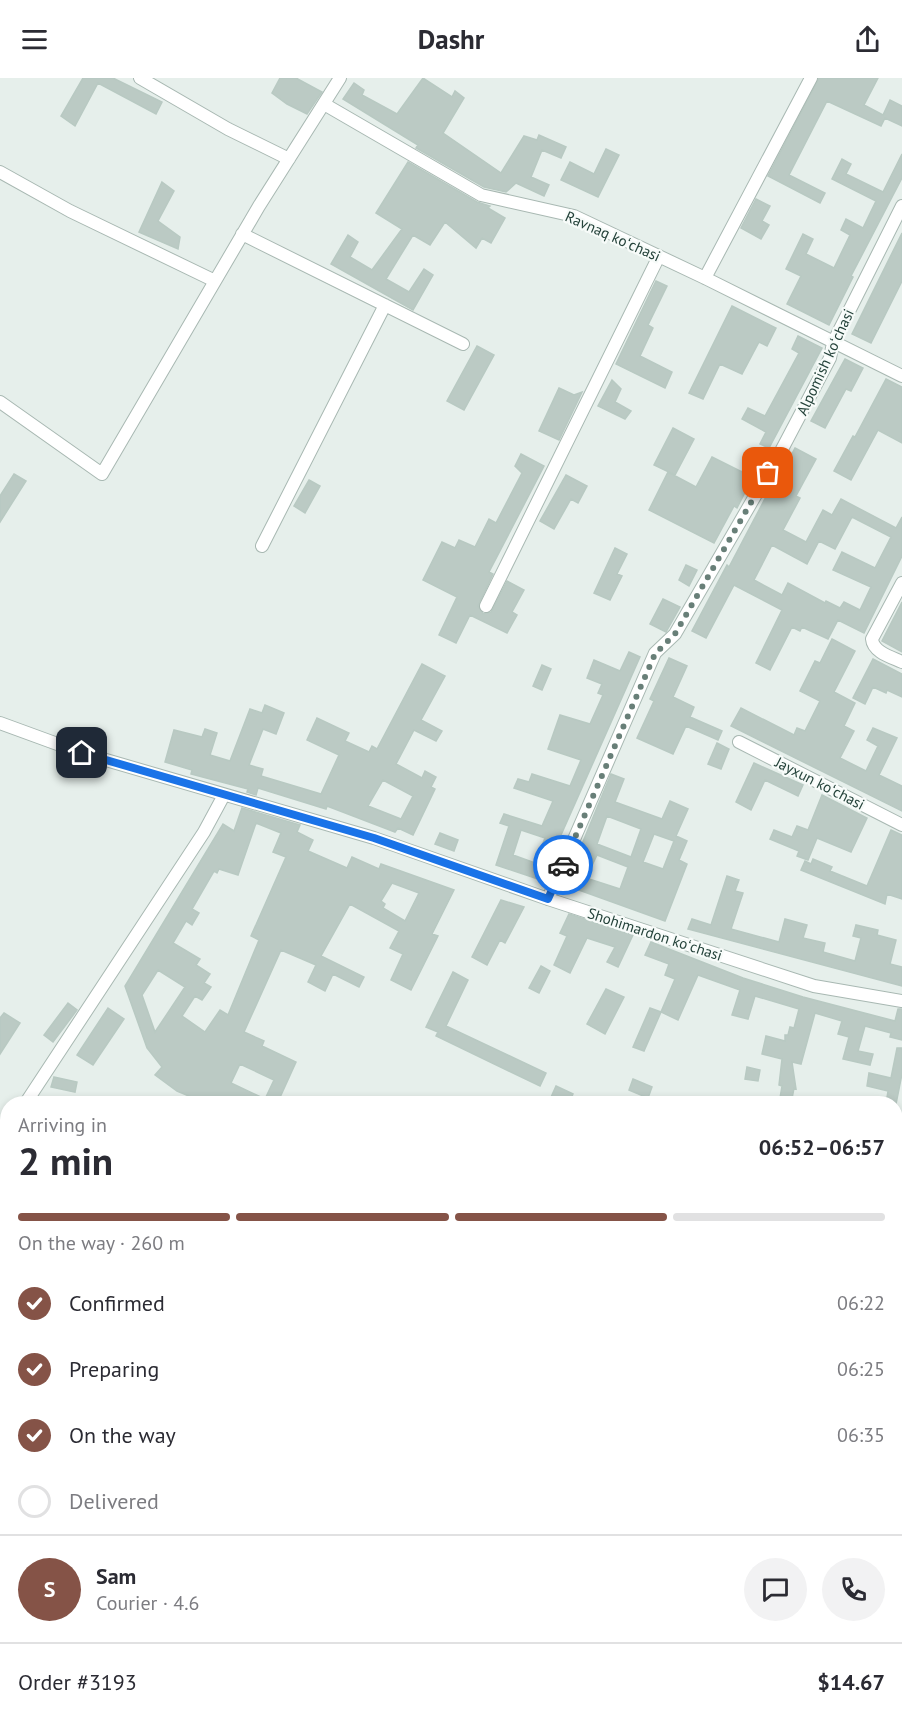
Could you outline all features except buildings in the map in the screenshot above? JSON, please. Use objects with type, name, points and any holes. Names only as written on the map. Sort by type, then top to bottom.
[{"type":"street","points":[[140,78],[228,129],[289,159]]},
{"type":"street","points":[[0,402],[102,474],[242,234],[340,78]]},
{"type":"street","points":[[705,278],[810,78]]},
{"type":"street","name":"Ravnaq koʻchasi","points":[[324,104],[481,195],[574,216],[902,376]]},
{"type":"street","points":[[0,172],[70,211],[214,281]]},
{"type":"street","name":"Alpomish koʻchasi","points":[[548,899],[655,654],[675,634],[780,453],[830,357],[833,343],[902,206]]},
{"type":"street","points":[[242,234],[463,344]]},
{"type":"street","points":[[486,606],[659,256]]},
{"type":"street","points":[[262,546],[386,305]]},
{"type":"street","points":[[902,583],[872,639],[872,645],[876,649],[902,662]]},
{"type":"street","name":"Shohimardon koʻchasi","points":[[0,723],[82,753],[374,838],[548,899],[814,986],[902,1002]]},
{"type":"street","name":"Jayxun koʻchasi","points":[[739,742],[902,825]]},
{"type":"street","points":[[29,1096],[204,832],[224,795]]},
{"type":"way so far","points":[[563,865],[655,654],[675,634],[768,473]]},
{"type":"route","points":[[82,753],[374,838],[548,899],[563,865]]}]
